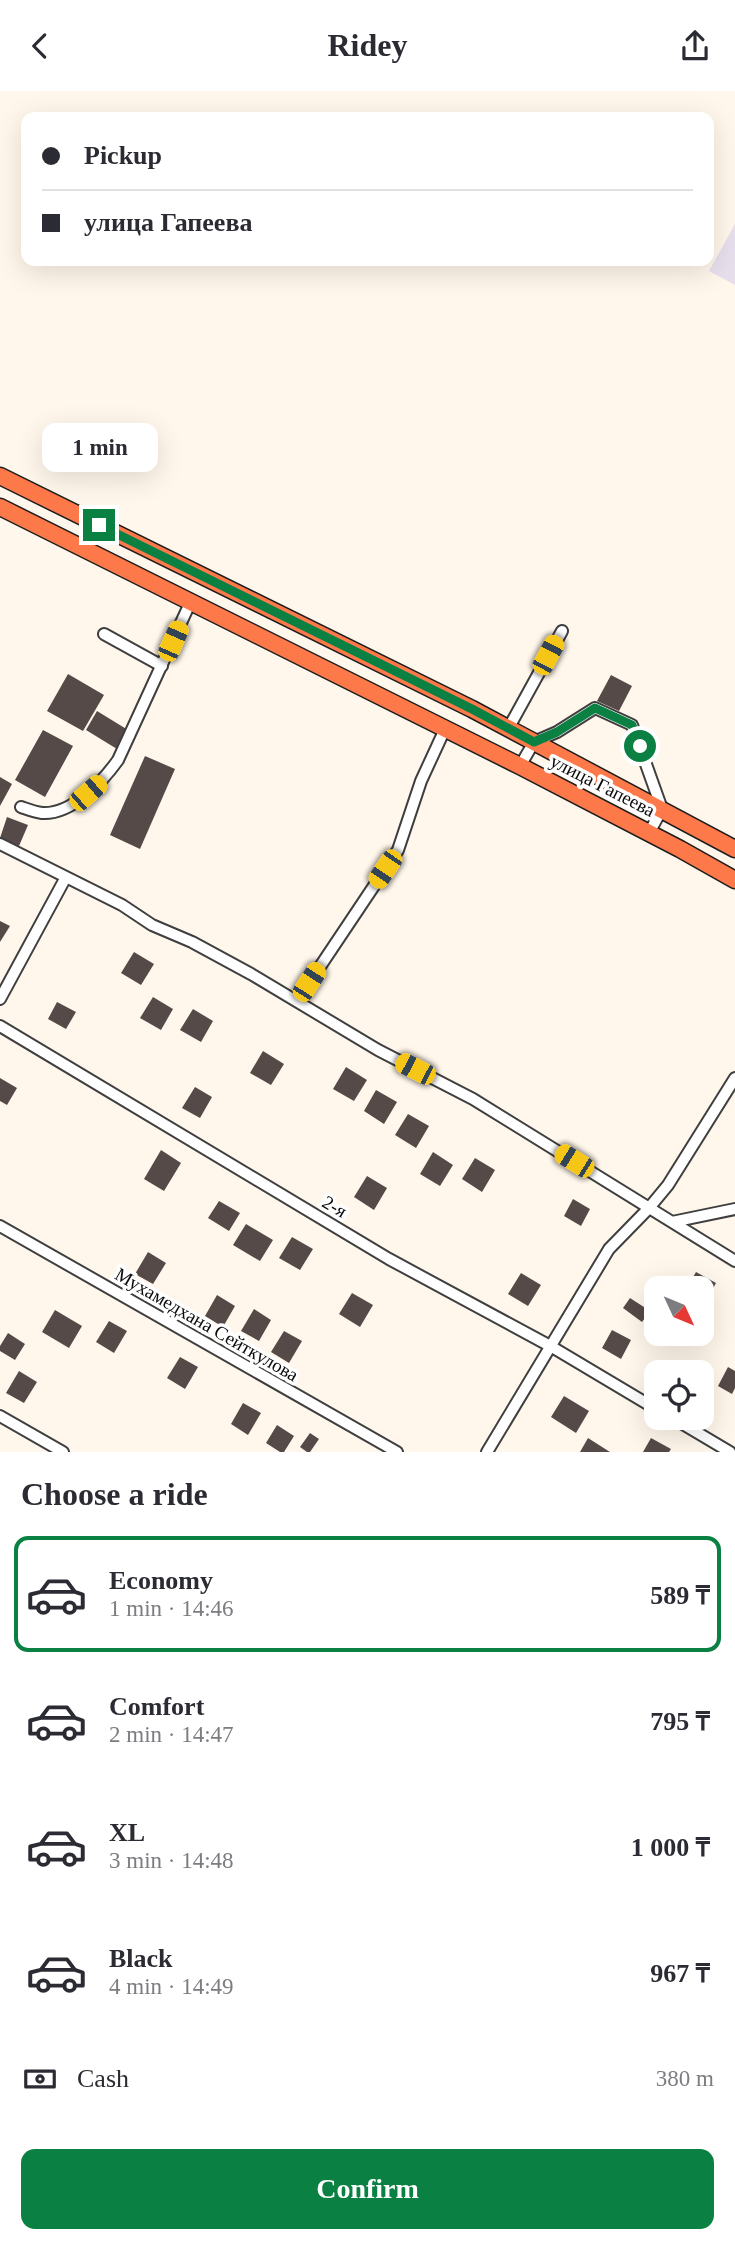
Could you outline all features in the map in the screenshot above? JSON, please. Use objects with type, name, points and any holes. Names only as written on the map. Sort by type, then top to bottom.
[{"type":"highway","name":"улица Гапеева","points":[[0,476],[534,742],[735,849]]},
{"type":"highway","name":"улица Гапеева","points":[[0,507],[520,766],[735,880]]},
{"type":"street","points":[[21,807],[43,813],[58,810],[88,793],[104,779],[118,760],[191,601]]},
{"type":"street","points":[[508,729],[562,631]]},
{"type":"street","points":[[104,634],[162,666]]},
{"type":"street","points":[[520,766],[534,742],[557,732],[595,708],[632,725],[662,809],[649,833]]},
{"type":"street","points":[[297,1001],[398,850],[421,781],[445,729]]},
{"type":"street","points":[[0,844],[122,905],[152,925],[192,942],[378,1050],[473,1099],[735,1261]]},
{"type":"street","points":[[0,999],[66,877]]},
{"type":"street","name":"2-я","points":[[0,1026],[389,1259],[552,1347],[644,1402]]},
{"type":"street","points":[[487,1452],[609,1249],[649,1208],[681,1167],[735,1079]]},
{"type":"street","points":[[672,1222],[735,1209]]},
{"type":"street","name":"Мухамедхана Сейткулова","points":[[0,1226],[397,1452]]},
{"type":"street","points":[[0,1416],[63,1452]]},
{"type":"street","points":[[694,1430],[733,1452]]},
{"type":"shaded area","points":[[735,224],[735,285],[709,271]]},
{"type":"building","points":[[68,674],[104,695],[83,731],[47,711]]},
{"type":"building","points":[[611,675],[632,686],[619,711],[597,701]]},
{"type":"building","points":[[97,711],[128,730],[117,749],[86,730]]},
{"type":"building","points":[[43,730],[73,746],[45,797],[15,780]]},
{"type":"building","points":[[145,756],[175,769],[140,849],[110,835]]},
{"type":"building","points":[[0,777],[12,784],[0,806]]},
{"type":"building","points":[[7,817],[28,825],[19,846],[0,838]]},
{"type":"building","points":[[0,921],[10,926],[0,942]]},
{"type":"building","points":[[134,952],[154,964],[141,985],[121,973]]},
{"type":"building","points":[[153,997],[173,1009],[161,1030],[140,1018]]},
{"type":"building","points":[[57,1002],[76,1012],[66,1029],[48,1019]]},
{"type":"building","points":[[193,1009],[213,1021],[201,1042],[180,1030]]},
{"type":"building","points":[[263,1051],[284,1064],[271,1085],[250,1073]]},
{"type":"building","points":[[346,1067],[367,1080],[354,1101],[333,1089]]},
{"type":"building","points":[[0,1078],[17,1088],[7,1105],[0,1101]]},
{"type":"building","points":[[195,1087],[212,1097],[200,1118],[182,1108]]},
{"type":"building","points":[[376,1090],[397,1102],[384,1124],[364,1111]]},
{"type":"building","points":[[408,1114],[429,1126],[416,1148],[395,1135]]},
{"type":"building","points":[[161,1150],[181,1163],[164,1191],[144,1179]]},
{"type":"building","points":[[433,1152],[453,1165],[440,1186],[420,1174]]},
{"type":"building","points":[[475,1158],[495,1170],[482,1192],[462,1179]]},
{"type":"building","points":[[367,1176],[387,1188],[374,1210],[354,1197]]},
{"type":"building","points":[[573,1199],[590,1209],[581,1226],[564,1216]]},
{"type":"building","points":[[219,1201],[240,1213],[229,1231],[208,1218]]},
{"type":"building","points":[[246,1224],[273,1240],[260,1261],[233,1245]]},
{"type":"building","points":[[292,1237],[313,1249],[300,1270],[279,1258]]},
{"type":"building","points":[[148,1252],[166,1263],[153,1284],[135,1274]]},
{"type":"building","points":[[521,1273],[541,1285],[528,1306],[508,1294]]},
{"type":"building","points":[[352,1293],[373,1305],[360,1327],[339,1314]]},
{"type":"building","points":[[217,1295],[235,1306],[223,1327],[205,1316]]},
{"type":"building","points":[[630,1298],[644,1307],[644,1319],[642,1322],[623,1308]]},
{"type":"building","points":[[254,1309],[271,1320],[259,1341],[241,1331]]},
{"type":"building","points":[[55,1310],[82,1326],[69,1348],[42,1332]]},
{"type":"building","points":[[109,1321],[127,1331],[114,1353],[96,1342]]},
{"type":"building","points":[[612,1330],[631,1340],[621,1359],[602,1348]]},
{"type":"building","points":[[284,1331],[302,1341],[289,1363],[271,1352]]},
{"type":"building","points":[[8,1333],[25,1344],[15,1360],[0,1351]]},
{"type":"building","points":[[180,1357],[198,1367],[185,1389],[167,1378]]},
{"type":"building","points":[[728,1367],[735,1371],[735,1388],[732,1394],[718,1386]]},
{"type":"building","points":[[19,1371],[37,1382],[24,1403],[6,1393]]},
{"type":"building","points":[[564,1396],[589,1411],[576,1433],[551,1417]]},
{"type":"building","points":[[243,1403],[261,1413],[248,1435],[231,1424]]},
{"type":"building","points":[[277,1425],[294,1436],[284,1452],[266,1443]]},
{"type":"building","points":[[310,1433],[319,1439],[310,1452],[307,1452],[300,1447]]},
{"type":"building","points":[[588,1438],[610,1452],[580,1452]]},
{"type":"building","points":[[651,1438],[671,1449],[669,1452],[643,1452]]},
{"type":"route","points":[[99,525],[534,742],[557,732],[595,708],[632,725],[640,746]]}]
